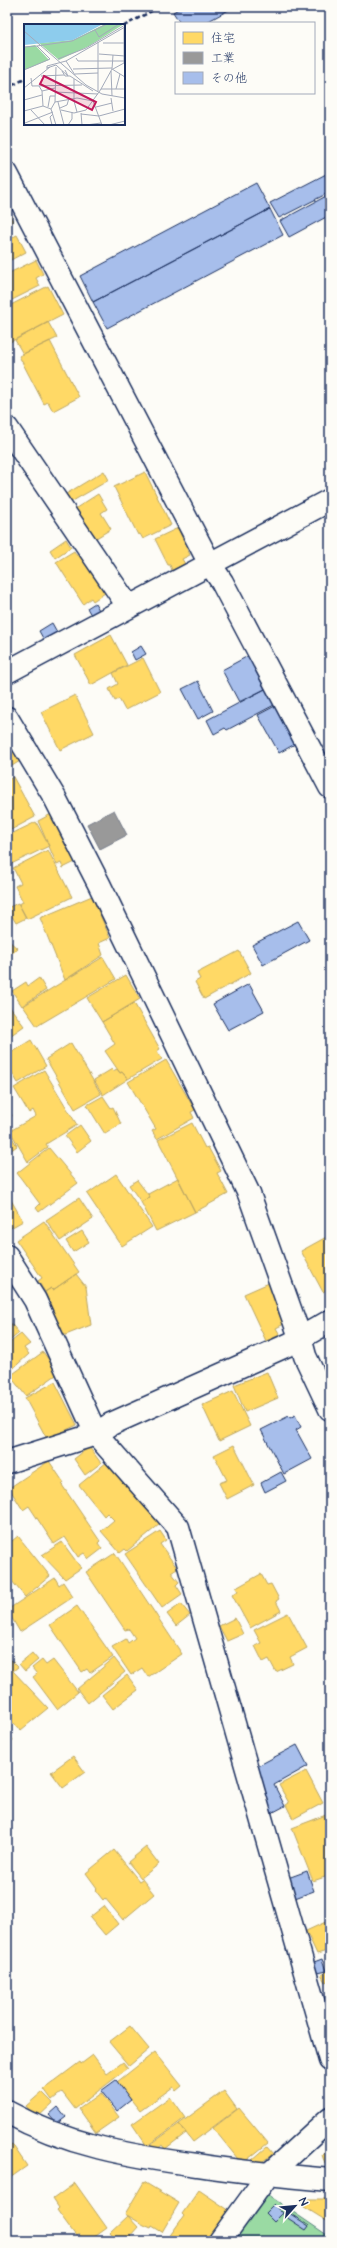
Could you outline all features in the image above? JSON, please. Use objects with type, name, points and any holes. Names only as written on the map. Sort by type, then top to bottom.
[{"type":"street","points":[[7,174],[210,564],[222,582],[330,787]]},
{"type":"street","points":[[7,428],[128,606]]},
{"type":"street","points":[[7,672],[128,606],[330,500]]},
{"type":"street","points":[[7,718],[55,798],[246,1187],[300,1337],[304,1356],[330,1409]]},
{"type":"street","points":[[7,1256],[35,1300],[96,1434],[178,1527],[330,2060]]},
{"type":"street","points":[[7,1462],[96,1434],[111,1424],[290,1344],[330,1321]]},
{"type":"street","points":[[7,2112],[35,2128],[84,2145],[141,2158],[268,2175],[330,2180]]},
{"type":"street","points":[[220,2241],[268,2175],[330,2118]]},
{"type":"path","points":[[125,25],[159,7]]},
{"type":"path","points":[[7,88],[24,80]]},
{"type":"green space","points":[[268,2195],[330,2237],[330,2241],[233,2241]]},
{"type":"building: 住宅","points":[[7,208],[13,221],[7,224]]},
{"type":"building: 住宅","points":[[7,231],[11,238],[17,235],[26,252],[7,262]]},
{"type":"building: 住宅","points":[[36,260],[43,274],[36,278],[40,286],[10,301],[7,295],[7,274]]},
{"type":"building: 住宅","points":[[48,286],[63,315],[8,343],[7,307]]},
{"type":"building: 住宅","points":[[48,322],[57,338],[23,354],[15,340]]},
{"type":"building: 住宅","points":[[50,341],[79,397],[53,411],[48,402],[44,404],[19,356]]},
{"type":"building: 住宅","points":[[104,471],[109,480],[71,502],[66,494]]},
{"type":"building: 住宅","points":[[145,472],[171,525],[143,539],[140,534],[138,535],[114,487]]},
{"type":"building: 住宅","points":[[98,494],[107,509],[101,513],[111,529],[93,540],[73,510]]},
{"type":"building: 住宅","points":[[178,528],[190,555],[182,559],[185,564],[172,570],[155,539]]},
{"type":"building: 住宅","points":[[66,539],[71,547],[55,558],[50,550]]},
{"type":"building: 住宅","points":[[74,551],[77,556],[81,554],[105,593],[93,601],[91,598],[83,604],[56,562]]},
{"type":"building: 住宅","points":[[111,635],[127,665],[91,685],[75,655]]},
{"type":"building: 住宅","points":[[143,658],[160,692],[125,710],[119,699],[115,701],[109,689],[118,684],[113,673]]},
{"type":"building: 住宅","points":[[75,695],[94,733],[60,750],[41,712]]},
{"type":"building: 住宅","points":[[7,739],[20,761],[7,769]]},
{"type":"building: 住宅","points":[[13,777],[35,817],[7,832],[7,781]]},
{"type":"building: 住宅","points":[[53,813],[77,861],[63,868],[61,863],[57,865],[38,821]]},
{"type":"building: 住宅","points":[[36,822],[49,846],[7,866],[7,836]]},
{"type":"building: 住宅","points":[[48,850],[72,897],[27,919],[19,904],[23,902],[15,886],[21,883],[13,868]]},
{"type":"building: 住宅","points":[[92,896],[110,938],[99,943],[103,955],[65,980],[40,918]]},
{"type":"building: 住宅","points":[[18,903],[26,918],[16,923],[7,908]]},
{"type":"building: 住宅","points":[[7,939],[18,949],[7,956]]},
{"type":"building: 住宅","points":[[239,951],[251,973],[204,999],[195,982],[200,979],[197,973]]},
{"type":"building: 住宅","points":[[103,957],[116,979],[37,1026],[23,1006]]},
{"type":"building: 住宅","points":[[126,975],[140,999],[102,1022],[87,998]]},
{"type":"building: 住宅","points":[[39,978],[46,990],[22,1006],[12,991],[26,982],[28,986]]},
{"type":"building: 住宅","points":[[7,1003],[24,1026],[7,1038]]},
{"type":"building: 住宅","points":[[134,1003],[160,1049],[157,1051],[162,1059],[128,1079],[122,1072],[120,1073],[105,1051],[115,1044],[102,1022]]},
{"type":"building: 住宅","points":[[31,1040],[46,1066],[18,1083],[7,1064],[7,1055]]},
{"type":"building: 住宅","points":[[71,1043],[101,1094],[75,1109],[46,1059]]},
{"type":"building: 住宅","points":[[166,1060],[195,1110],[191,1112],[194,1118],[157,1139],[152,1131],[156,1129],[128,1082]]},
{"type":"building: 住宅","points":[[112,1069],[113,1071],[117,1069],[120,1073],[122,1072],[128,1079],[103,1095],[94,1080]]},
{"type":"building: 住宅","points":[[44,1070],[77,1125],[46,1144],[48,1147],[28,1162],[10,1131],[36,1116],[33,1110],[29,1113],[14,1088]]},
{"type":"building: 住宅","points":[[103,1096],[111,1108],[113,1107],[121,1124],[105,1134],[87,1105]]},
{"type":"building: 住宅","points":[[7,1106],[12,1116],[7,1119]]},
{"type":"building: 住宅","points":[[192,1123],[205,1148],[208,1147],[221,1171],[217,1173],[228,1194],[195,1212],[158,1140]]},
{"type":"building: 住宅","points":[[80,1125],[91,1141],[77,1152],[65,1136]]},
{"type":"building: 住宅","points":[[7,1129],[17,1146],[7,1153]]},
{"type":"building: 住宅","points":[[49,1148],[78,1183],[39,1212],[36,1208],[40,1204],[17,1173]]},
{"type":"building: 住宅","points":[[116,1174],[152,1227],[122,1246],[87,1194]]},
{"type":"building: 住宅","points":[[178,1178],[195,1212],[156,1231],[141,1202],[150,1197],[148,1194]]},
{"type":"building: 住宅","points":[[137,1180],[150,1197],[141,1202],[129,1185]]},
{"type":"building: 住宅","points":[[7,1193],[23,1221],[7,1230]]},
{"type":"building: 住宅","points":[[79,1198],[93,1219],[60,1241],[46,1220]]},
{"type":"building: 住宅","points":[[44,1221],[79,1272],[53,1290],[51,1288],[45,1292],[38,1281],[42,1278],[16,1240]]},
{"type":"building: 住宅","points":[[82,1231],[89,1242],[73,1252],[66,1241]]},
{"type":"building: 住宅","points":[[330,1235],[330,1288],[323,1292],[301,1251]]},
{"type":"building: 住宅","points":[[76,1274],[86,1287],[91,1325],[63,1336],[45,1292],[51,1288],[53,1290]]},
{"type":"building: 住宅","points":[[7,1277],[14,1285],[7,1291]]},
{"type":"building: 住宅","points":[[269,1283],[286,1323],[276,1328],[280,1335],[266,1341],[244,1294]]},
{"type":"building: 住宅","points":[[7,1319],[19,1333],[7,1343]]},
{"type":"building: 住宅","points":[[21,1334],[30,1344],[24,1348],[29,1354],[7,1374],[7,1345]]},
{"type":"building: 住宅","points":[[43,1352],[59,1373],[26,1396],[10,1376]]},
{"type":"building: 住宅","points":[[267,1372],[278,1398],[245,1412],[234,1385]]},
{"type":"building: 住宅","points":[[55,1382],[77,1425],[47,1439],[25,1398]]},
{"type":"building: 住宅","points":[[233,1391],[250,1426],[219,1441],[202,1405]]},
{"type":"building: 住宅","points":[[234,1445],[254,1485],[227,1499],[219,1483],[227,1480],[214,1455]]},
{"type":"building: 住宅","points":[[89,1447],[101,1463],[85,1475],[74,1459]]},
{"type":"building: 住宅","points":[[49,1461],[64,1483],[62,1485],[100,1541],[98,1543],[102,1549],[89,1559],[84,1553],[78,1557],[65,1537],[54,1544],[29,1506],[23,1510],[9,1488]]},
{"type":"building: 住宅","points":[[107,1462],[160,1524],[127,1551],[125,1549],[120,1553],[101,1531],[114,1520],[107,1513],[104,1516],[79,1485]]},
{"type":"building: 住宅","points":[[160,1531],[166,1540],[160,1544],[177,1568],[171,1572],[179,1582],[176,1585],[182,1594],[162,1608],[125,1554]]},
{"type":"building: 住宅","points":[[18,1536],[50,1576],[25,1597],[7,1575],[7,1545]]},
{"type":"building: 住宅","points":[[62,1542],[81,1568],[65,1579],[42,1555]]},
{"type":"building: 住宅","points":[[115,1553],[182,1654],[148,1677],[142,1668],[131,1675],[112,1647],[126,1639],[128,1643],[135,1638],[129,1629],[125,1630],[86,1572]]},
{"type":"building: 住宅","points":[[261,1574],[267,1585],[271,1584],[279,1599],[276,1601],[281,1611],[250,1628],[232,1595],[238,1591],[236,1588]]},
{"type":"building: 住宅","points":[[55,1578],[59,1585],[63,1582],[73,1597],[20,1632],[7,1610]]},
{"type":"building: 住宅","points":[[181,1604],[190,1615],[176,1626],[167,1614]]},
{"type":"building: 住宅","points":[[77,1606],[113,1657],[90,1673],[87,1669],[82,1672],[50,1625]]},
{"type":"building: 住宅","points":[[288,1613],[307,1648],[290,1657],[293,1664],[276,1672],[269,1659],[263,1662],[255,1646],[261,1643],[254,1630]]},
{"type":"building: 住宅","points":[[235,1618],[243,1634],[227,1641],[219,1626]]},
{"type":"building: 住宅","points":[[32,1653],[38,1660],[25,1671],[19,1664]]},
{"type":"building: 住宅","points":[[9,1658],[18,1667],[13,1671],[48,1708],[21,1730],[7,1719],[7,1659]]},
{"type":"building: 住宅","points":[[114,1658],[125,1672],[88,1703],[77,1689]]},
{"type":"building: 住宅","points":[[42,1660],[46,1665],[53,1660],[78,1692],[57,1709],[33,1677],[37,1674],[32,1668]]},
{"type":"building: 住宅","points":[[127,1675],[138,1690],[113,1709],[102,1695]]},
{"type":"building: 住宅","points":[[7,1732],[13,1740],[7,1745]]},
{"type":"building: 住宅","points":[[73,1756],[85,1772],[63,1788],[51,1772]]},
{"type":"building: 住宅","points":[[306,1771],[323,1803],[293,1819],[286,1805],[289,1803],[279,1785]]},
{"type":"building: 住宅","points":[[326,1815],[330,1826],[330,1881],[328,1876],[313,1881],[292,1828]]},
{"type":"building: 住宅","points":[[146,1847],[159,1864],[141,1878],[128,1862]]},
{"type":"building: 住宅","points":[[114,1850],[139,1881],[142,1879],[154,1894],[123,1920],[105,1898],[103,1900],[95,1890],[97,1888],[86,1873]]},
{"type":"building: 住宅","points":[[104,1906],[118,1924],[105,1935],[90,1917]]},
{"type":"building: 住宅","points":[[330,1920],[330,1950],[317,1954],[306,1931]]},
{"type":"building: 住宅","points":[[330,1970],[330,1980],[325,1982],[321,1975]]},
{"type":"building: 住宅","points":[[130,2026],[149,2049],[129,2066],[109,2042]]},
{"type":"building: 住宅","points":[[155,2052],[182,2086],[176,2091],[173,2087],[140,2111],[117,2082]]},
{"type":"building: 住宅","points":[[93,2055],[107,2074],[123,2062],[128,2068],[75,2109],[62,2092],[52,2100],[44,2089],[80,2062],[81,2064]]},
{"type":"building: 住宅","points":[[224,2091],[237,2109],[193,2142],[179,2124]]},
{"type":"building: 住宅","points":[[42,2092],[53,2103],[37,2118],[26,2106]]},
{"type":"building: 住宅","points":[[101,2093],[119,2117],[96,2133],[79,2109]]},
{"type":"building: 住宅","points":[[170,2097],[185,2118],[147,2146],[132,2124]]},
{"type":"building: 住宅","points":[[239,2108],[268,2143],[242,2164],[213,2128]]},
{"type":"building: 住宅","points":[[179,2124],[186,2133],[165,2149],[162,2145],[155,2151],[150,2145]]},
{"type":"building: 住宅","points":[[12,2144],[27,2166],[7,2180],[7,2147]]},
{"type":"building: 住宅","points":[[267,2147],[273,2154],[256,2166],[252,2160]]},
{"type":"building: 住宅","points":[[330,2151],[330,2164],[325,2164],[322,2155]]},
{"type":"building: 住宅","points":[[144,2182],[179,2203],[162,2232],[152,2226],[151,2228],[144,2225],[125,2214]]},
{"type":"building: 住宅","points":[[75,2183],[107,2228],[89,2241],[84,2241],[79,2234],[76,2236],[57,2210],[59,2208],[53,2199]]},
{"type":"building: 住宅","points":[[199,2190],[230,2211],[207,2241],[166,2241],[184,2216],[182,2214]]},
{"type":"building: 住宅","points":[[305,2199],[327,2199],[330,2201],[330,2223],[301,2205]]},
{"type":"building: 住宅","points":[[128,2216],[138,2227],[130,2236],[135,2241],[117,2241],[110,2233]]},
{"type":"building: 工業","points":[[114,810],[127,835],[100,849],[87,824]]},
{"type":"building: その他","points":[[182,7],[234,7],[207,22],[179,22],[173,12]]},
{"type":"building: その他","points":[[330,172],[330,192],[279,218],[270,203]]},
{"type":"building: その他","points":[[256,183],[270,209],[93,302],[80,276]]},
{"type":"building: その他","points":[[330,194],[330,215],[289,237],[280,221]]},
{"type":"building: その他","points":[[270,209],[283,235],[107,328],[93,302]]},
{"type":"building: その他","points":[[95,603],[99,610],[91,615],[87,608]]},
{"type":"building: その他","points":[[52,623],[57,632],[44,640],[39,631]]},
{"type":"building: その他","points":[[141,646],[146,654],[135,660],[131,652]]},
{"type":"building: その他","points":[[248,656],[265,689],[239,702],[222,670]]},
{"type":"building: その他","points":[[198,681],[213,711],[198,719],[182,689]]},
{"type":"building: その他","points":[[267,688],[276,704],[227,730],[225,728],[214,734],[207,720]]},
{"type":"building: その他","points":[[275,706],[295,744],[279,753],[258,715]]},
{"type":"building: その他","points":[[298,921],[309,940],[263,965],[252,945]]},
{"type":"building: その他","points":[[249,984],[264,1011],[228,1030],[213,1004]]},
{"type":"building: その他","points":[[295,1415],[301,1427],[296,1430],[312,1459],[284,1474],[261,1430],[289,1416],[290,1418]]},
{"type":"building: その他","points":[[281,1472],[286,1481],[265,1492],[261,1483]]},
{"type":"building: その他","points":[[297,1745],[308,1766],[274,1785],[285,1806],[268,1815],[254,1768]]},
{"type":"building: その他","points":[[307,1871],[314,1891],[295,1898],[288,1878]]},
{"type":"building: その他","points":[[322,1959],[326,1971],[317,1973],[314,1962]]},
{"type":"building: その他","points":[[116,2080],[131,2100],[117,2111],[101,2091]]},
{"type":"building: その他","points":[[58,2107],[66,2117],[57,2124],[49,2115]]},
{"type":"building: その他","points":[[274,2204],[283,2213],[274,2222],[265,2213]]},
{"type":"building: その他","points":[[286,2211],[309,2226],[306,2230],[283,2215]]}]
